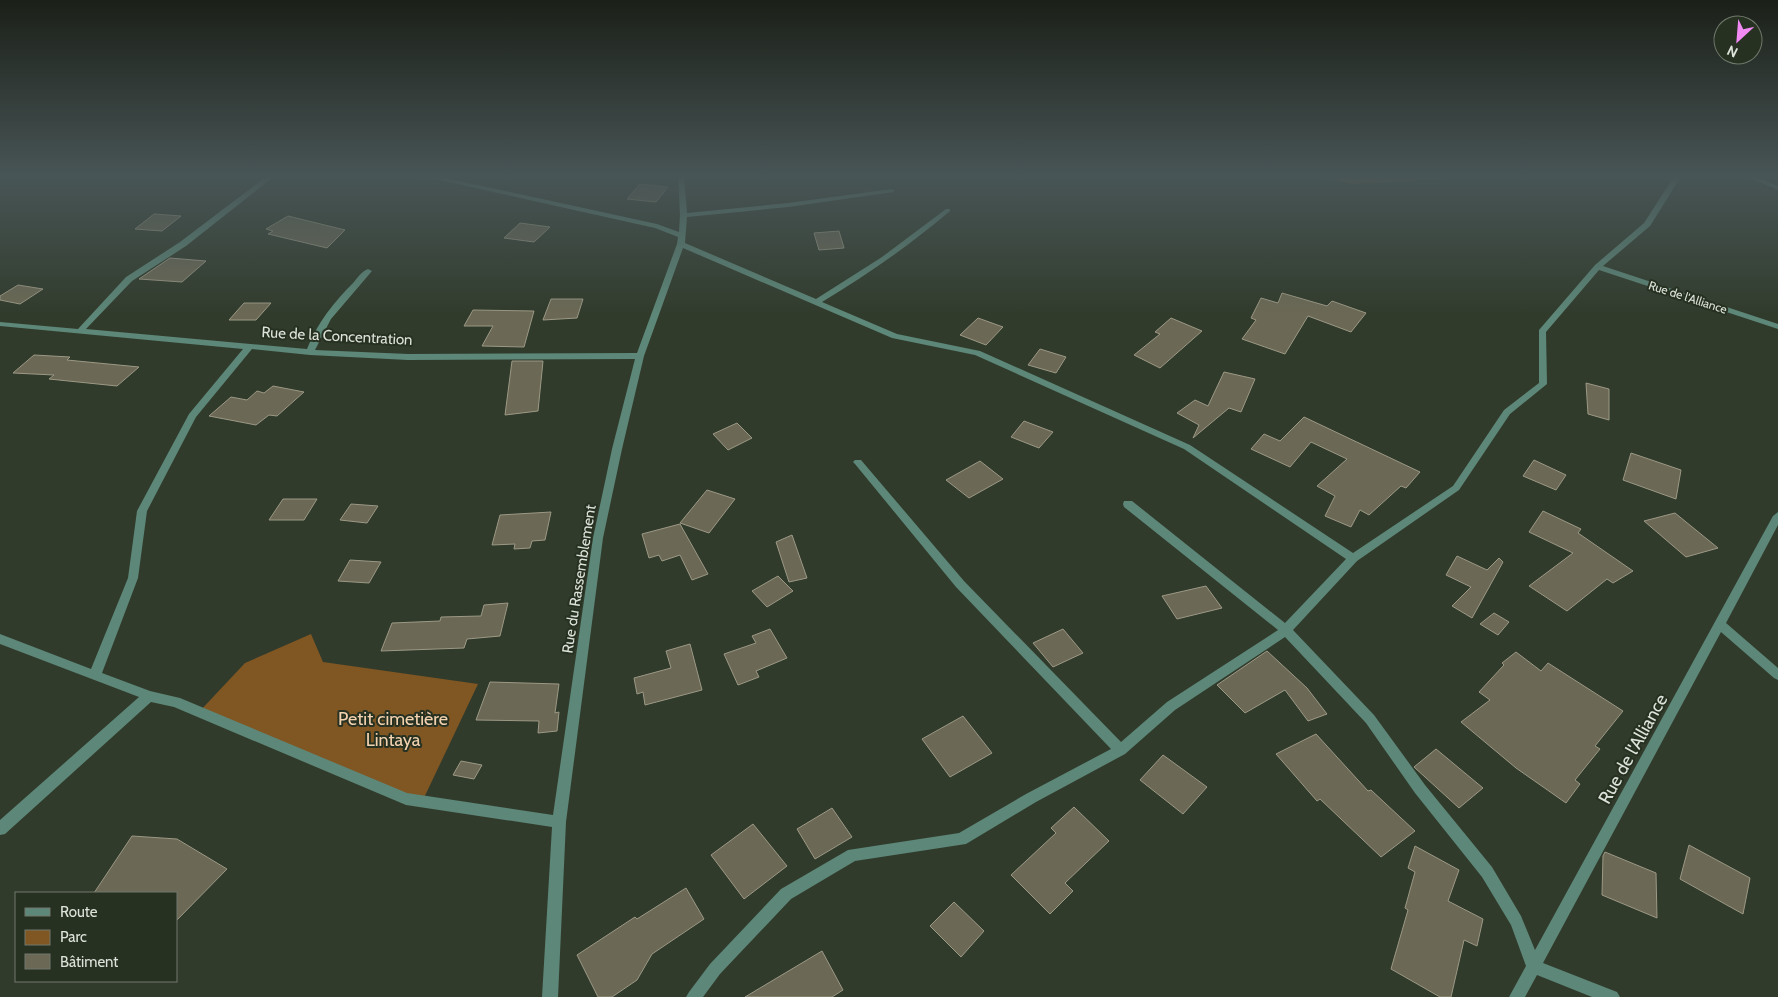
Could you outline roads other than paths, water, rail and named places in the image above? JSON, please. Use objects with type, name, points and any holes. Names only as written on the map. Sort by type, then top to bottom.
[{"type":"street","points":[[80,331],[129,279],[183,244],[213,222]]},
{"type":"street","points":[[636,222],[657,226],[681,240],[895,336],[978,353],[1187,447],[1353,558]]},
{"type":"street","name":"Rue du Rassemblement","points":[[550,997],[559,822],[598,538],[640,356],[681,240],[683,222]]},
{"type":"street","points":[[816,302],[888,258],[934,222]]},
{"type":"street","points":[[694,997],[715,969],[786,894],[853,855],[961,840],[1031,798],[1121,750],[1171,706],[1286,630],[1353,558],[1456,488],[1506,412],[1543,384],[1542,332],[1598,267],[1649,222]]},
{"type":"street","name":"Rue de l'Alliance","points":[[1598,267],[1778,327]]},
{"type":"street","points":[[310,352],[316,333],[337,303],[368,271]]},
{"type":"street","points":[[0,324],[249,347]]},
{"type":"street","name":"Rue de la Concentration","points":[[95,675],[133,578],[142,511],[192,416],[249,347],[408,357],[640,356]]},
{"type":"street","points":[[858,462],[960,584],[1121,750]]},
{"type":"street","points":[[1128,504],[1286,630],[1370,719],[1420,789],[1487,872],[1516,921],[1534,967],[1612,997]]},
{"type":"street","name":"Rue de l'Alliance","points":[[1518,997],[1721,625],[1778,516]]},
{"type":"street","points":[[1721,625],[1778,675]]},
{"type":"street","points":[[0,639],[149,696],[176,702],[406,800],[559,822]]},
{"type":"street","points":[[0,829],[149,696]]},
{"type":"park label","name":"Petit cimetière Lintaya","points":[[393,730]]}]
